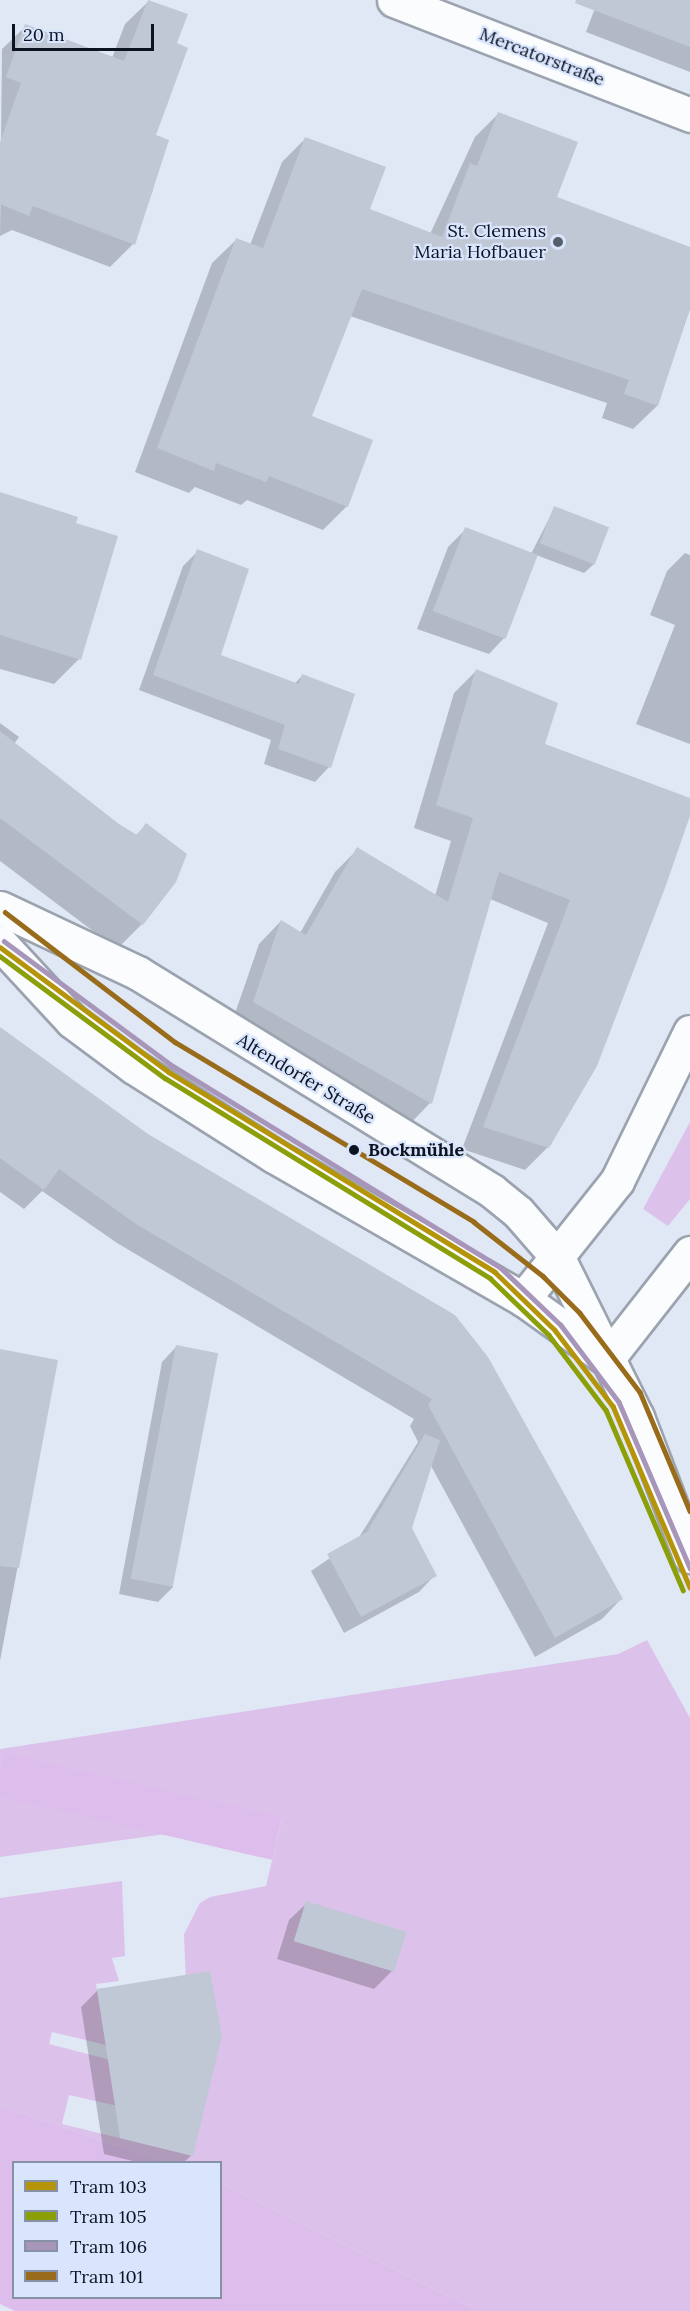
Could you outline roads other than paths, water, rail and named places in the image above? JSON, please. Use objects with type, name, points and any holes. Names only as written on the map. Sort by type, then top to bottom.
[{"type":"main road","name":"Mercatorstraße","points":[[394,0],[690,115]]},
{"type":"main road","name":"Altendorfer Straße","points":[[0,908],[138,973],[492,1191],[558,1258],[637,1417],[690,1556]]},
{"type":"main road","name":"Altendorfer Straße","points":[[0,943],[72,1022],[143,1073],[265,1151],[524,1299],[607,1359]]},
{"type":"main road","points":[[524,1299],[617,1180],[683,1069],[690,1032]]},
{"type":"main road","points":[[607,1359],[690,1253]]},
{"type":"tram line","name":"101","points":[[5,912],[175,1042],[474,1222],[543,1276],[580,1313],[640,1392],[690,1511]]},
{"type":"tram line","name":"106","points":[[4,941],[173,1066],[500,1267],[561,1325],[619,1402],[690,1568]]},
{"type":"tram line","name":"103","points":[[0,947],[169,1072],[495,1272],[555,1330],[613,1406],[690,1587]]},
{"type":"tram line","name":"105","points":[[0,956],[165,1078],[490,1278],[549,1335],[606,1410],[683,1590]]},
{"type":"place","name":"St. Clemens Maria Hofbauer","points":[[558,242]]},
{"type":"place","name":"Bockmühle","points":[[354,1150]]}]
